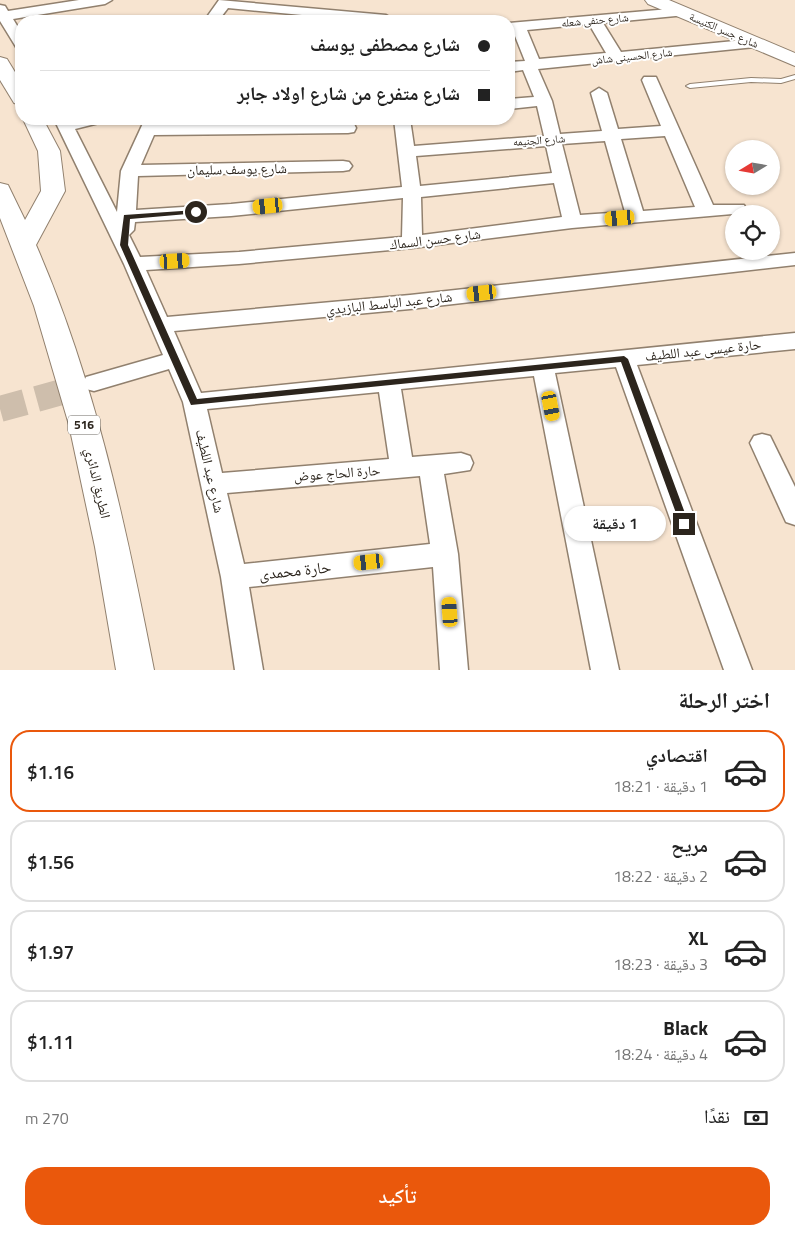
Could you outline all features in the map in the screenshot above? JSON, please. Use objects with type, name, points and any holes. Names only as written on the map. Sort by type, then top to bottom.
[{"type":"main road","name":"شارع جسر الكنيسة","points":[[654,0],[795,60]]},
{"type":"main road","points":[[0,63],[15,89]]},
{"type":"main road","points":[[25,243],[53,191],[50,151],[36,125]]},
{"type":"main road","name":"الطريق الدائري","points":[[0,190],[25,243],[72,382],[96,470],[117,563],[135,670]]},
{"type":"street","points":[[15,34],[2,12],[105,0]]},
{"type":"street","points":[[215,15],[225,1],[328,15]]},
{"type":"street","name":"شارع حنفى شعله","points":[[515,27],[682,12]]},
{"type":"street","points":[[594,20],[617,58]]},
{"type":"street","points":[[515,31],[532,65],[544,101],[572,222]]},
{"type":"street","name":"شارع الحسينى شاش","points":[[515,66],[755,43]]},
{"type":"street","points":[[650,80],[706,212]]},
{"type":"street","points":[[598,92],[636,217]]},
{"type":"street","points":[[515,103],[544,101]]},
{"type":"street","name":"شارع عبد اللطيف","points":[[65,125],[129,255],[194,402],[234,577],[249,670]]},
{"type":"street","points":[[129,255],[126,217],[130,171],[150,125]]},
{"type":"street","points":[[200,125],[348,128]]},
{"type":"street","points":[[403,125],[412,193],[412,242]]},
{"type":"street","name":"شارع الجنيمه","points":[[407,152],[672,130]]},
{"type":"street","name":"شارع يوسف سليمان","points":[[130,171],[343,166]]},
{"type":"street","points":[[126,217],[412,193],[561,178]]},
{"type":"street","name":"شارع حسن السماك","points":[[129,255],[240,258],[412,242],[572,222],[725,210]]},
{"type":"street","name":"شارع عبد الباسط البازيدي","points":[[161,325],[410,302],[795,259]]},
{"type":"street","name":"حارة عيسى عبد اللطيف","points":[[194,402],[795,341]]},
{"type":"street","points":[[94,383],[176,359]]},
{"type":"street","points":[[624,359],[738,670]]},
{"type":"street","points":[[543,368],[605,670]]},
{"type":"street","points":[[389,383],[402,468]]},
{"type":"street","points":[[762,443],[795,514]]},
{"type":"street","name":"حارة الحاج عوض","points":[[214,484],[461,463]]},
{"type":"street","points":[[431,466],[446,554],[454,670]]},
{"type":"street","name":"حارة محمدى","points":[[234,577],[446,554]]},
{"type":"lane","points":[[690,86],[751,80],[791,81]]},
{"type":"tunnel","points":[[64,391],[86,385]]},
{"type":"tunnel","points":[[0,409],[69,390]]},
{"type":"route","points":[[196,212],[126,217],[124,245],[194,402],[624,359],[684,524]]}]
